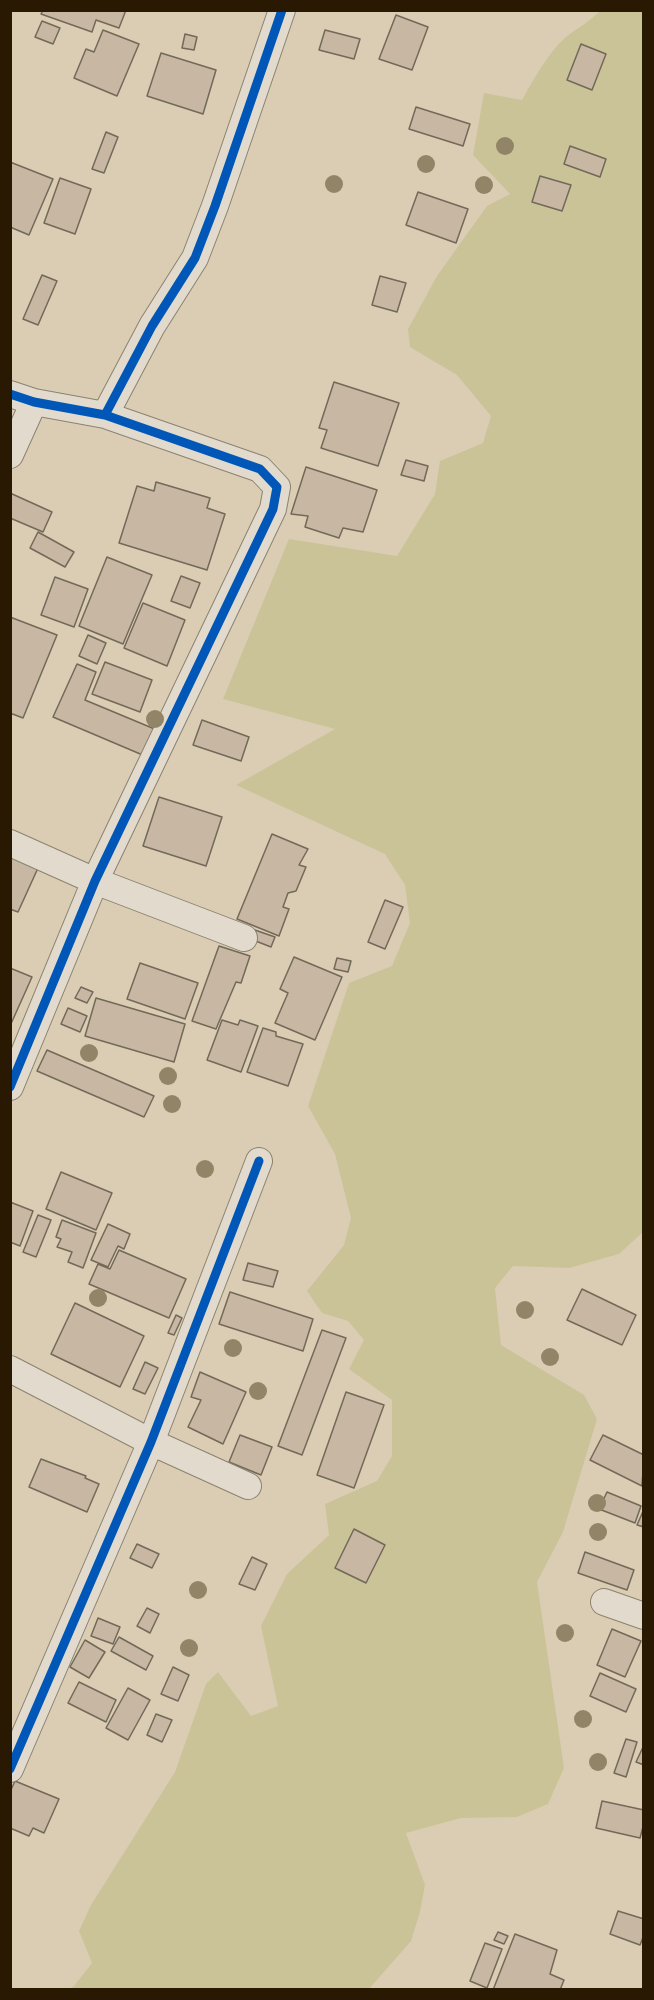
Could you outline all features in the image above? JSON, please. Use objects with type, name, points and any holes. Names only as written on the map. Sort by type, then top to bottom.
[{"type":"street","points":[[105,415],[152,326],[195,258],[282,10]]},
{"type":"street","points":[[10,455],[22,398],[105,415],[260,469],[277,487],[273,509],[95,881],[10,1087]]},
{"type":"street","points":[[10,843],[95,881],[244,938]]},
{"type":"street","points":[[10,1769],[152,1442],[259,1161]]},
{"type":"street","points":[[10,1369],[152,1442],[248,1486]]},
{"type":"street","points":[[604,1602],[644,1616]]},
{"type":"shaded area","points":[[600,11],[643,11],[643,1232],[619,1254],[569,1268],[513,1266],[495,1288],[501,1345],[584,1395],[597,1419],[563,1532],[537,1582],[564,1768],[548,1804],[517,1817],[461,1818],[406,1833],[425,1885],[420,1912],[411,1941],[369,1989],[68,1990],[74,1986],[92,1963],[79,1931],[91,1905],[175,1772],[206,1684],[218,1672],[251,1716],[278,1706],[261,1626],[287,1574],[329,1535],[325,1504],[377,1481],[392,1456],[392,1400],[349,1369],[364,1340],[348,1321],[322,1313],[307,1291],[344,1245],[351,1218],[335,1154],[308,1106],[349,983],[392,966],[410,923],[405,885],[385,854],[236,785],[335,729],[223,699],[289,539],[397,556],[435,494],[440,461],[483,443],[491,416],[457,375],[410,347],[408,329],[437,276],[487,206],[510,194],[473,155],[484,93],[522,100],[560,43]]},
{"type":"building","points":[[43,10],[126,10],[119,28],[96,20],[92,32],[41,14]]},
{"type":"building","points":[[396,15],[428,27],[412,70],[379,59]]},
{"type":"building","points":[[42,21],[60,28],[53,44],[35,37]]},
{"type":"building","points":[[103,30],[139,44],[117,96],[74,78],[86,49],[94,52]]},
{"type":"building","points":[[325,30],[360,39],[354,59],[319,50]]},
{"type":"building","points":[[185,34],[197,37],[194,50],[182,48]]},
{"type":"building","points":[[581,44],[606,54],[592,90],[567,80]]},
{"type":"building","points":[[161,53],[216,70],[203,114],[147,96]]},
{"type":"building","points":[[416,107],[470,124],[463,146],[409,129]]},
{"type":"building","points":[[106,132],[118,137],[104,173],[92,169]]},
{"type":"building","points":[[570,146],[606,159],[600,177],[564,164]]},
{"type":"building","points":[[10,162],[53,179],[29,235],[10,227]]},
{"type":"building","points":[[540,176],[571,185],[562,211],[532,202]]},
{"type":"building","points":[[60,178],[91,189],[75,234],[44,223]]},
{"type":"building","points":[[418,192],[468,209],[456,243],[406,225]]},
{"type":"building","points":[[42,275],[57,281],[38,325],[23,319]]},
{"type":"building","points":[[380,276],[406,283],[397,312],[372,305]]},
{"type":"building","points":[[334,382],[399,403],[378,466],[321,448],[327,430],[319,428]]},
{"type":"building","points":[[406,460],[428,466],[424,481],[401,475]]},
{"type":"building","points":[[306,467],[377,490],[363,532],[343,528],[339,538],[305,527],[308,516],[291,514]]},
{"type":"building","points":[[156,482],[210,498],[207,508],[225,514],[207,570],[119,543],[137,486],[154,491]]},
{"type":"building","points":[[10,493],[52,512],[43,532],[10,518]]},
{"type":"building","points":[[38,532],[74,552],[65,567],[30,548]]},
{"type":"building","points":[[107,557],[152,575],[123,644],[79,626]]},
{"type":"building","points":[[181,576],[200,583],[190,608],[171,601]]},
{"type":"building","points":[[55,577],[88,589],[74,627],[41,615]]},
{"type":"building","points":[[143,603],[185,620],[167,666],[124,648]]},
{"type":"building","points":[[10,617],[57,635],[23,718],[10,713]]},
{"type":"building","points":[[88,635],[106,643],[97,664],[79,656]]},
{"type":"building","points":[[105,662],[152,680],[140,712],[92,694]]},
{"type":"building","points":[[77,664],[96,672],[85,700],[157,730],[145,756],[53,717]]},
{"type":"building","points":[[202,720],[249,737],[241,761],[193,745]]},
{"type":"building","points":[[159,797],[222,817],[206,866],[143,846]]},
{"type":"building","points":[[272,834],[308,849],[299,865],[306,867],[296,891],[288,893],[283,907],[289,909],[279,936],[237,919]]},
{"type":"building","points":[[10,855],[38,868],[18,912],[10,909]]},
{"type":"building","points":[[385,900],[403,907],[385,949],[368,942]]},
{"type":"building","points":[[252,929],[275,937],[271,947],[248,938]]},
{"type":"building","points":[[219,946],[250,956],[241,983],[236,982],[216,1029],[192,1021]]},
{"type":"building","points":[[294,957],[342,977],[315,1040],[275,1023],[288,993],[280,989]]},
{"type":"building","points":[[337,958],[351,961],[348,972],[334,969]]},
{"type":"building","points":[[140,963],[198,983],[185,1019],[127,999]]},
{"type":"building","points":[[10,968],[32,977],[10,1026]]},
{"type":"building","points":[[81,987],[93,992],[87,1003],[75,998]]},
{"type":"building","points":[[96,998],[185,1024],[174,1062],[85,1036]]},
{"type":"building","points":[[68,1008],[87,1016],[80,1032],[61,1024]]},
{"type":"building","points":[[222,1020],[238,1025],[240,1020],[258,1026],[241,1072],[207,1060]]},
{"type":"building","points":[[263,1028],[276,1032],[276,1036],[303,1044],[288,1086],[247,1072]]},
{"type":"building","points":[[47,1050],[154,1096],[144,1117],[37,1071]]},
{"type":"building","points":[[61,1172],[112,1193],[96,1230],[46,1209]]},
{"type":"building","points":[[10,1202],[33,1211],[20,1246],[10,1242]]},
{"type":"building","points":[[38,1215],[51,1220],[36,1257],[23,1252]]},
{"type":"building","points":[[62,1220],[96,1233],[83,1268],[68,1262],[72,1252],[57,1247],[61,1239],[56,1237]]},
{"type":"building","points":[[108,1224],[130,1234],[124,1249],[118,1246],[108,1267],[91,1260]]},
{"type":"building","points":[[119,1250],[186,1279],[169,1318],[89,1284],[98,1264],[110,1269]]},
{"type":"building","points":[[248,1263],[278,1271],[273,1287],[243,1280]]},
{"type":"building","points":[[582,1289],[636,1315],[622,1345],[567,1320]]},
{"type":"building","points":[[230,1292],[313,1319],[303,1351],[219,1324]]},
{"type":"building","points":[[75,1303],[144,1336],[120,1387],[51,1354]]},
{"type":"building","points":[[176,1315],[182,1318],[174,1335],[168,1333]]},
{"type":"building","points":[[322,1330],[346,1338],[302,1455],[278,1446]]},
{"type":"building","points":[[145,1362],[158,1368],[145,1394],[133,1389]]},
{"type":"building","points":[[200,1372],[246,1392],[223,1444],[188,1427],[201,1400],[191,1397]]},
{"type":"building","points":[[346,1392],[384,1405],[354,1488],[317,1475]]},
{"type":"building","points":[[240,1435],[272,1447],[261,1475],[229,1462]]},
{"type":"building","points":[[603,1435],[644,1455],[642,1486],[590,1460]]},
{"type":"building","points":[[41,1459],[86,1476],[85,1478],[99,1484],[87,1512],[29,1487]]},
{"type":"building","points":[[607,1492],[641,1506],[635,1523],[599,1509]]},
{"type":"building","points":[[644,1509],[644,1527],[637,1525]]},
{"type":"building","points":[[354,1529],[385,1545],[366,1583],[335,1568]]},
{"type":"building","points":[[137,1544],[159,1554],[152,1568],[130,1558]]},
{"type":"building","points":[[585,1552],[634,1570],[627,1590],[578,1573]]},
{"type":"building","points":[[252,1557],[267,1564],[255,1590],[239,1584]]},
{"type":"building","points":[[147,1608],[159,1614],[150,1633],[137,1626]]},
{"type":"building","points":[[98,1618],[120,1627],[113,1644],[91,1636]]},
{"type":"building","points":[[612,1629],[641,1641],[625,1677],[597,1665]]},
{"type":"building","points":[[119,1637],[153,1656],[146,1670],[111,1651]]},
{"type":"building","points":[[85,1640],[105,1652],[89,1678],[70,1667]]},
{"type":"building","points":[[173,1667],[189,1675],[178,1701],[161,1694]]},
{"type":"building","points":[[600,1673],[636,1689],[626,1712],[590,1696]]},
{"type":"building","points":[[79,1682],[116,1700],[106,1722],[68,1703]]},
{"type":"building","points":[[128,1688],[150,1700],[128,1740],[106,1728]]},
{"type":"building","points":[[156,1714],[172,1720],[162,1742],[147,1735]]},
{"type":"building","points":[[626,1739],[637,1742],[626,1777],[614,1773]]},
{"type":"building","points":[[644,1745],[644,1765],[636,1762]]},
{"type":"building","points":[[15,1781],[59,1799],[44,1833],[33,1828],[29,1836],[10,1828],[10,1792]]},
{"type":"building","points":[[602,1801],[644,1810],[644,1823],[640,1838],[596,1828]]},
{"type":"building","points":[[618,1911],[644,1919],[644,1935],[640,1945],[610,1934]]},
{"type":"building","points":[[498,1932],[508,1936],[504,1944],[494,1940]]},
{"type":"building","points":[[515,1934],[557,1950],[550,1974],[564,1980],[560,1990],[493,1990]]},
{"type":"building","points":[[485,1943],[502,1949],[487,1988],[470,1981]]},
{"type":"cycle path","points":[[105,415],[152,326],[195,258],[282,10]]},
{"type":"cycle path","points":[[10,394],[34,402],[105,415],[260,469],[277,487],[273,509],[95,881],[10,1087]]},
{"type":"cycle path","points":[[10,1769],[151,1442],[259,1161]]}]
